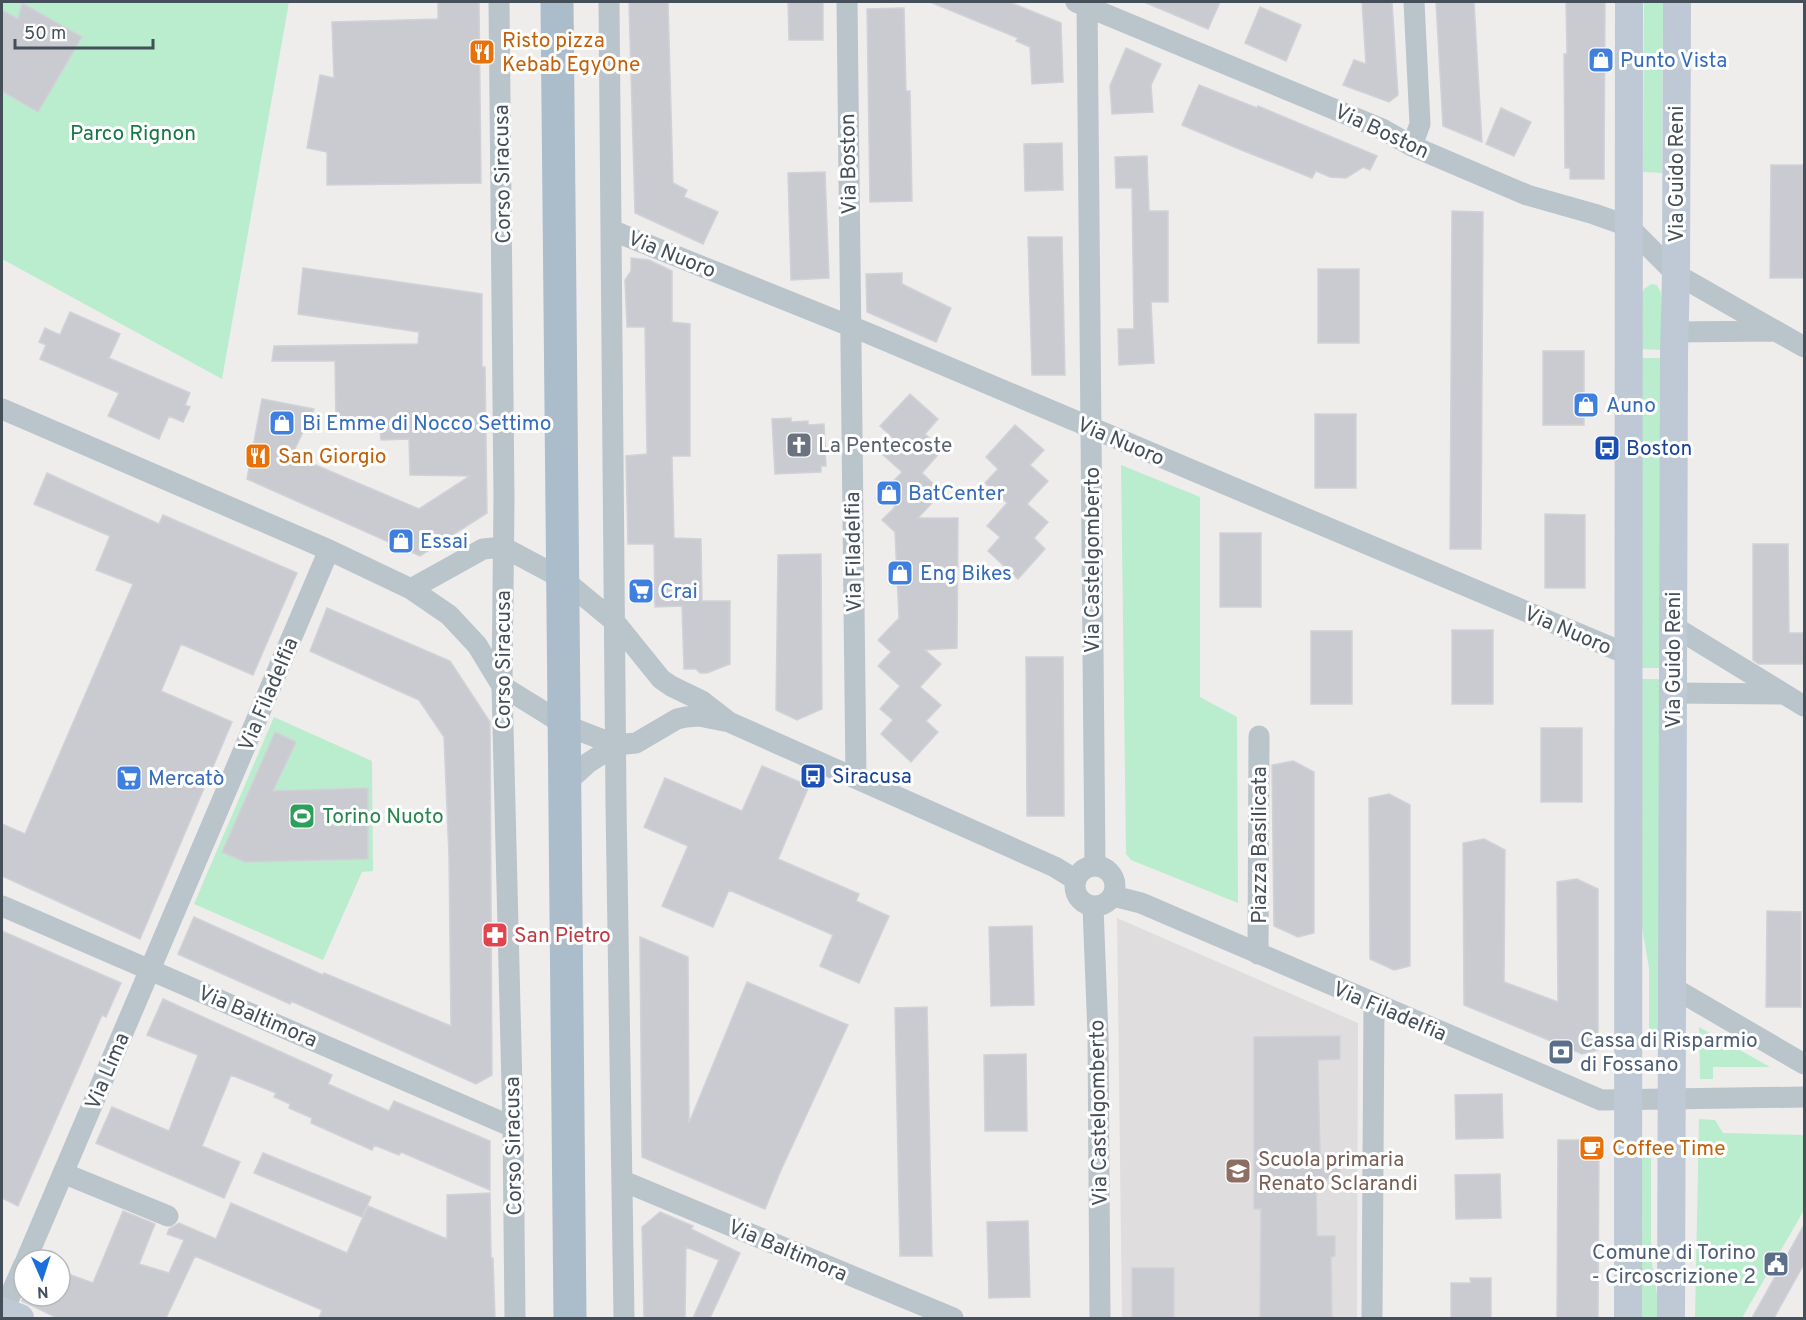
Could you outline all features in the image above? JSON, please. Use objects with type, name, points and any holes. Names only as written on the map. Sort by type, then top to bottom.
[{"type":"main road","points":[[557,2],[570,1318]]},
{"type":"main road","points":[[1628,1318],[1629,2]]},
{"type":"main road","name":"Via Guido Reni","points":[[1671,1318],[1677,2]]},
{"type":"street","name":"Corso Siracusa","points":[[499,2],[502,235],[502,686],[513,1127],[515,1318]]},
{"type":"street","points":[[609,2],[624,1318]]},
{"type":"street","name":"Via Boston","points":[[847,2],[850,326]]},
{"type":"street","points":[[1412,146],[1420,124],[1414,2]]},
{"type":"street","name":"Via Boston","points":[[1083,3],[1382,129],[1412,146],[1527,195],[1628,226],[1676,274],[1804,347]]},
{"type":"street","name":"Via Castelgomberto","points":[[1083,3],[1091,428],[1095,866]]},
{"type":"street","name":"Via Nuoro","points":[[611,230],[850,326],[1629,655]]},
{"type":"street","name":"Via Filadelfia","points":[[850,326],[856,778]]},
{"type":"street","points":[[1674,332],[1776,331]]},
{"type":"street","points":[[2,409],[329,550],[411,589],[449,615],[482,652],[502,686],[565,725],[616,745]]},
{"type":"street","points":[[411,589],[483,549],[503,547],[563,579],[615,622],[661,679],[702,701],[729,722],[1055,867],[1076,880]]},
{"type":"street","name":"Via Filadelfia","points":[[151,970],[329,550]]},
{"type":"street","points":[[1673,626],[1804,706]]},
{"type":"street","points":[[1673,693],[1784,694]]},
{"type":"street","points":[[565,784],[588,763],[616,745],[636,743],[677,719],[699,717],[729,722]]},
{"type":"street","name":"Piazza Basilicata","points":[[1258,954],[1259,736]]},
{"type":"street","points":[[1095,866],[1104,868],[1114,878],[1115,886],[1113,896],[1103,905],[1094,907],[1086,905],[1079,898],[1075,889],[1076,880],[1085,869],[1095,866]]},
{"type":"street","name":"Via Filadelfia","points":[[1113,896],[1141,903],[1601,1100],[1804,1097]]},
{"type":"street","name":"Via Baltimora","points":[[2,906],[513,1127]]},
{"type":"street","name":"Via Castelgomberto","points":[[1094,907],[1098,1035],[1100,1318]]},
{"type":"street","name":"Via Lima","points":[[31,1248],[151,970]]},
{"type":"street","points":[[1672,987],[1804,1064]]},
{"type":"street","points":[[1372,1318],[1374,1003]]},
{"type":"street","points":[[63,1173],[168,1216]]},
{"type":"street","name":"Via Baltimora","points":[[623,1181],[953,1318]]},
{"type":"shaded area","name":"Scuola primaria Renato Sclarandi","points":[[1117,918],[1358,1023],[1357,1318],[1122,1318]]},
{"type":"green space","name":"Parco Rignon","points":[[2,2],[289,2],[222,379],[2,259]]},
{"type":"green space","points":[[1644,2],[1663,2],[1662,173],[1643,172]]},
{"type":"green space","points":[[1651,284],[1657,285],[1661,293],[1661,350],[1642,349],[1642,293]]},
{"type":"green space","points":[[1642,358],[1661,358],[1661,668],[1641,668]]},
{"type":"green space","points":[[1121,465],[1200,497],[1200,697],[1237,717],[1238,903],[1131,860],[1126,854]]},
{"type":"green space","points":[[1641,679],[1660,679],[1659,1033],[1649,1033],[1649,968],[1640,916]]},
{"type":"green space","name":"Torino Nuoto","points":[[274,717],[372,761],[373,871],[362,872],[323,960],[194,904]]},
{"type":"green space","points":[[1699,1027],[1770,1067],[1713,1067],[1713,1079],[1700,1079]]},
{"type":"green space","points":[[1699,1119],[1715,1120],[1723,1133],[1804,1135],[1804,1210],[1742,1318],[1695,1318]]},
{"type":"green space","points":[[1638,1155],[1651,1155],[1651,1258],[1659,1306],[1658,1318],[1638,1318]]},
{"type":"building","points":[[438,2],[479,2],[481,183],[327,185],[327,152],[307,148],[320,75],[334,78],[332,22],[438,19]]},
{"type":"building","points":[[629,2],[668,2],[673,183],[687,190],[684,197],[718,212],[703,244],[635,213]]},
{"type":"building","points":[[788,2],[823,2],[823,40],[789,40]]},
{"type":"building","points":[[930,2],[1009,2],[1061,23],[1063,82],[1032,84],[1030,47],[1016,41],[1018,38]]},
{"type":"building","points":[[1144,2],[1220,2],[1208,29]]},
{"type":"building","points":[[1362,2],[1392,2],[1398,95],[1389,102],[1343,85],[1354,60],[1366,64]]},
{"type":"building","points":[[1436,2],[1474,2],[1482,142],[1443,126]]},
{"type":"building","points":[[1566,2],[1605,2],[1604,179],[1570,179],[1570,168],[1565,168]]},
{"type":"building","points":[[22,3],[82,37],[38,112],[2,91],[2,10],[18,19]]},
{"type":"building","points":[[1260,7],[1301,25],[1286,61],[1245,43]]},
{"type":"building","points":[[904,8],[906,91],[910,91],[912,201],[870,202],[867,9]]},
{"type":"building","points":[[1126,48],[1161,64],[1151,85],[1153,112],[1112,114],[1110,86]]},
{"type":"building","points":[[1199,85],[1257,108],[1258,106],[1377,156],[1370,170],[1363,167],[1346,178],[1330,177],[1316,171],[1312,178],[1239,149],[1182,125]]},
{"type":"building","points":[[1501,108],[1531,122],[1514,156],[1486,144]]},
{"type":"building","points":[[1062,143],[1063,190],[1025,191],[1024,144]]},
{"type":"building","points":[[1147,156],[1149,211],[1168,211],[1168,302],[1151,302],[1154,363],[1119,365],[1118,329],[1134,329],[1132,188],[1116,188],[1115,157]]},
{"type":"building","points":[[1771,165],[1804,165],[1804,278],[1770,278]]},
{"type":"building","points":[[825,172],[829,278],[791,280],[788,173]]},
{"type":"building","points":[[1452,211],[1483,212],[1481,549],[1450,549]]},
{"type":"building","points":[[1028,237],[1062,237],[1065,375],[1032,375]]},
{"type":"building","points":[[631,258],[649,260],[672,271],[672,322],[690,324],[690,456],[672,456],[674,538],[701,539],[702,601],[730,601],[730,664],[707,673],[700,673],[696,669],[684,669],[682,606],[655,607],[654,544],[628,544],[626,456],[647,454],[645,327],[627,327],[625,280],[631,271]]},
{"type":"building","points":[[303,268],[482,294],[487,513],[420,556],[247,479],[262,399],[314,409],[292,455],[419,509],[470,476],[410,475],[409,439],[381,440],[380,430],[366,431],[366,422],[336,423],[335,361],[272,361],[274,346],[418,344],[419,332],[298,314]]},
{"type":"building","points":[[1318,269],[1359,269],[1359,343],[1318,343]]},
{"type":"building","points":[[902,273],[902,284],[951,308],[936,342],[867,312],[866,274]]},
{"type":"building","points":[[70,312],[120,334],[109,358],[190,393],[185,405],[190,407],[183,422],[169,416],[159,439],[108,416],[119,393],[40,359],[46,345],[39,342],[45,328],[60,335]]},
{"type":"building","points":[[1543,351],[1584,351],[1584,425],[1543,425]]},
{"type":"building","points":[[910,394],[938,419],[925,434],[942,450],[922,473],[942,492],[918,518],[958,518],[957,648],[925,650],[941,664],[920,687],[941,705],[926,721],[938,732],[911,762],[881,734],[893,720],[880,709],[900,686],[878,666],[891,652],[878,640],[899,618],[895,532],[882,520],[895,507],[881,494],[902,472],[880,452],[893,438],[880,426]]},
{"type":"building","points":[[1315,414],[1356,414],[1356,488],[1315,488]]},
{"type":"building","name":"La Pentecoste","points":[[791,418],[791,422],[808,421],[808,425],[824,424],[826,466],[821,466],[821,472],[775,474],[772,419]]},
{"type":"building","points":[[1015,425],[1044,450],[1030,465],[1048,481],[1027,504],[1048,522],[1034,538],[1045,549],[1018,579],[988,551],[1000,537],[987,526],[1007,503],[985,483],[998,469],[986,457]]},
{"type":"building","points":[[47,473],[159,524],[163,515],[297,573],[253,675],[181,644],[161,691],[232,722],[140,939],[2,876],[2,824],[25,834],[133,584],[96,570],[110,536],[34,504]]},
{"type":"building","points":[[1545,514],[1585,515],[1585,588],[1545,588]]},
{"type":"building","points":[[1220,533],[1261,533],[1261,607],[1220,607]]},
{"type":"building","points":[[1753,544],[1788,544],[1789,633],[1804,633],[1804,664],[1759,664],[1753,660]]},
{"type":"building","points":[[821,554],[822,709],[797,720],[776,710],[778,555]]},
{"type":"building","points":[[327,608],[450,661],[490,722],[492,1075],[476,1084],[291,1001],[290,1004],[178,954],[194,917],[323,975],[324,973],[451,1026],[449,856],[444,737],[419,700],[310,651]]},
{"type":"building","points":[[1452,630],[1493,630],[1493,704],[1452,704]]},
{"type":"building","points":[[1311,631],[1352,631],[1352,704],[1311,704]]},
{"type":"building","points":[[1026,657],[1063,657],[1064,816],[1027,816]]},
{"type":"building","points":[[1541,728],[1582,728],[1582,802],[1541,802]]},
{"type":"building","name":"Torino Nuoto","points":[[275,732],[296,742],[273,791],[368,788],[368,859],[245,862],[222,852]]},
{"type":"building","points":[[1293,761],[1314,772],[1314,933],[1298,937],[1274,926],[1272,765]]},
{"type":"building","points":[[762,766],[809,786],[778,859],[859,894],[856,901],[889,916],[859,983],[820,966],[833,935],[729,890],[713,927],[662,906],[688,846],[644,827],[665,778],[742,811]]},
{"type":"building","points":[[1389,794],[1410,805],[1410,966],[1394,970],[1370,959],[1369,798]]},
{"type":"building","points":[[1484,839],[1505,850],[1504,982],[1558,1002],[1557,882],[1577,879],[1598,889],[1598,1050],[1582,1054],[1464,1005],[1463,843]]},
{"type":"building","points":[[1767,911],[1801,912],[1801,1007],[1766,1007]]},
{"type":"building","points":[[1032,926],[1034,1005],[991,1006],[989,927]]},
{"type":"building","points":[[2,931],[121,983],[106,1017],[102,1015],[18,1206],[2,1198]]},
{"type":"building","points":[[640,937],[688,957],[689,1123],[747,982],[848,1025],[765,1209],[642,1157]]},
{"type":"building","points":[[163,999],[332,1075],[328,1084],[389,1111],[394,1101],[490,1141],[490,1190],[401,1152],[399,1155],[374,1145],[372,1150],[311,1123],[312,1118],[289,1108],[290,1104],[274,1097],[276,1093],[231,1075],[202,1146],[240,1162],[224,1198],[96,1143],[112,1107],[169,1131],[198,1055],[147,1035]]},
{"type":"building","points":[[927,1007],[932,1256],[900,1256],[895,1008]]},
{"type":"building","points":[[1340,1036],[1340,1059],[1318,1060],[1320,1155],[1340,1155],[1340,1180],[1316,1180],[1317,1236],[1335,1236],[1335,1256],[1331,1257],[1332,1318],[1260,1318],[1261,1209],[1254,1209],[1254,1037]]},
{"type":"building","points":[[1026,1054],[1027,1131],[985,1131],[984,1055]]},
{"type":"building","points":[[1502,1094],[1503,1138],[1456,1139],[1455,1095]]},
{"type":"building","points":[[1558,1140],[1599,1140],[1598,1318],[1557,1318]]},
{"type":"building","points":[[263,1153],[371,1197],[362,1217],[254,1173]]},
{"type":"building","points":[[1500,1174],[1501,1218],[1456,1219],[1455,1175]]},
{"type":"building","points":[[490,1193],[495,1318],[319,1318],[322,1310],[195,1256],[166,1318],[57,1318],[36,1308],[72,1308],[72,1275],[93,1283],[123,1211],[155,1224],[139,1264],[169,1273],[184,1240],[167,1234],[169,1229],[179,1223],[216,1239],[231,1203],[347,1253],[368,1206],[447,1239],[447,1195]]},
{"type":"building","points":[[660,1212],[693,1226],[691,1229],[740,1253],[710,1318],[693,1318],[719,1260],[686,1247],[685,1318],[644,1318],[642,1227]]},
{"type":"building","points":[[1028,1221],[1030,1297],[989,1298],[987,1222]]},
{"type":"building","points":[[1804,1225],[1804,1264],[1774,1318],[1752,1318]]},
{"type":"building","points":[[1132,1268],[1174,1268],[1174,1318],[1132,1318]]},
{"type":"building","points":[[1470,1278],[1491,1278],[1491,1318],[1451,1318],[1451,1283],[1471,1283]]},
{"type":"place","name":"Risto pizza Kebab EgyOne","points":[[482,52]]},
{"type":"place","name":"Punto Vista","points":[[1601,60]]},
{"type":"place","name":"Auno","points":[[1586,405]]},
{"type":"place","name":"Bi Emme di Nocco Settimo","points":[[282,423]]},
{"type":"place","name":"La Pentecoste","points":[[799,445]]},
{"type":"place","name":"Boston","points":[[1607,448]]},
{"type":"place","name":"San Giorgio","points":[[258,456]]},
{"type":"place","name":"BatCenter","points":[[889,493]]},
{"type":"place","name":"Essai","points":[[401,541]]},
{"type":"place","name":"Eng Bikes","points":[[900,573]]},
{"type":"place","name":"Crai","points":[[641,591]]},
{"type":"place","name":"Siracusa","points":[[813,776]]},
{"type":"place","name":"Mercatò","points":[[129,778]]},
{"type":"place","name":"Torino Nuoto","points":[[302,816]]},
{"type":"place","name":"San Pietro","points":[[495,935]]},
{"type":"place","name":"Cassa di Risparmio di Fossano","points":[[1561,1052]]},
{"type":"place","name":"Coffee Time","points":[[1592,1148]]},
{"type":"place","name":"Scuola primaria Renato Sclarandi","points":[[1238,1171]]},
{"type":"place","name":"Comune di Torino - Circoscrizione 2","points":[[1776,1264]]}]
